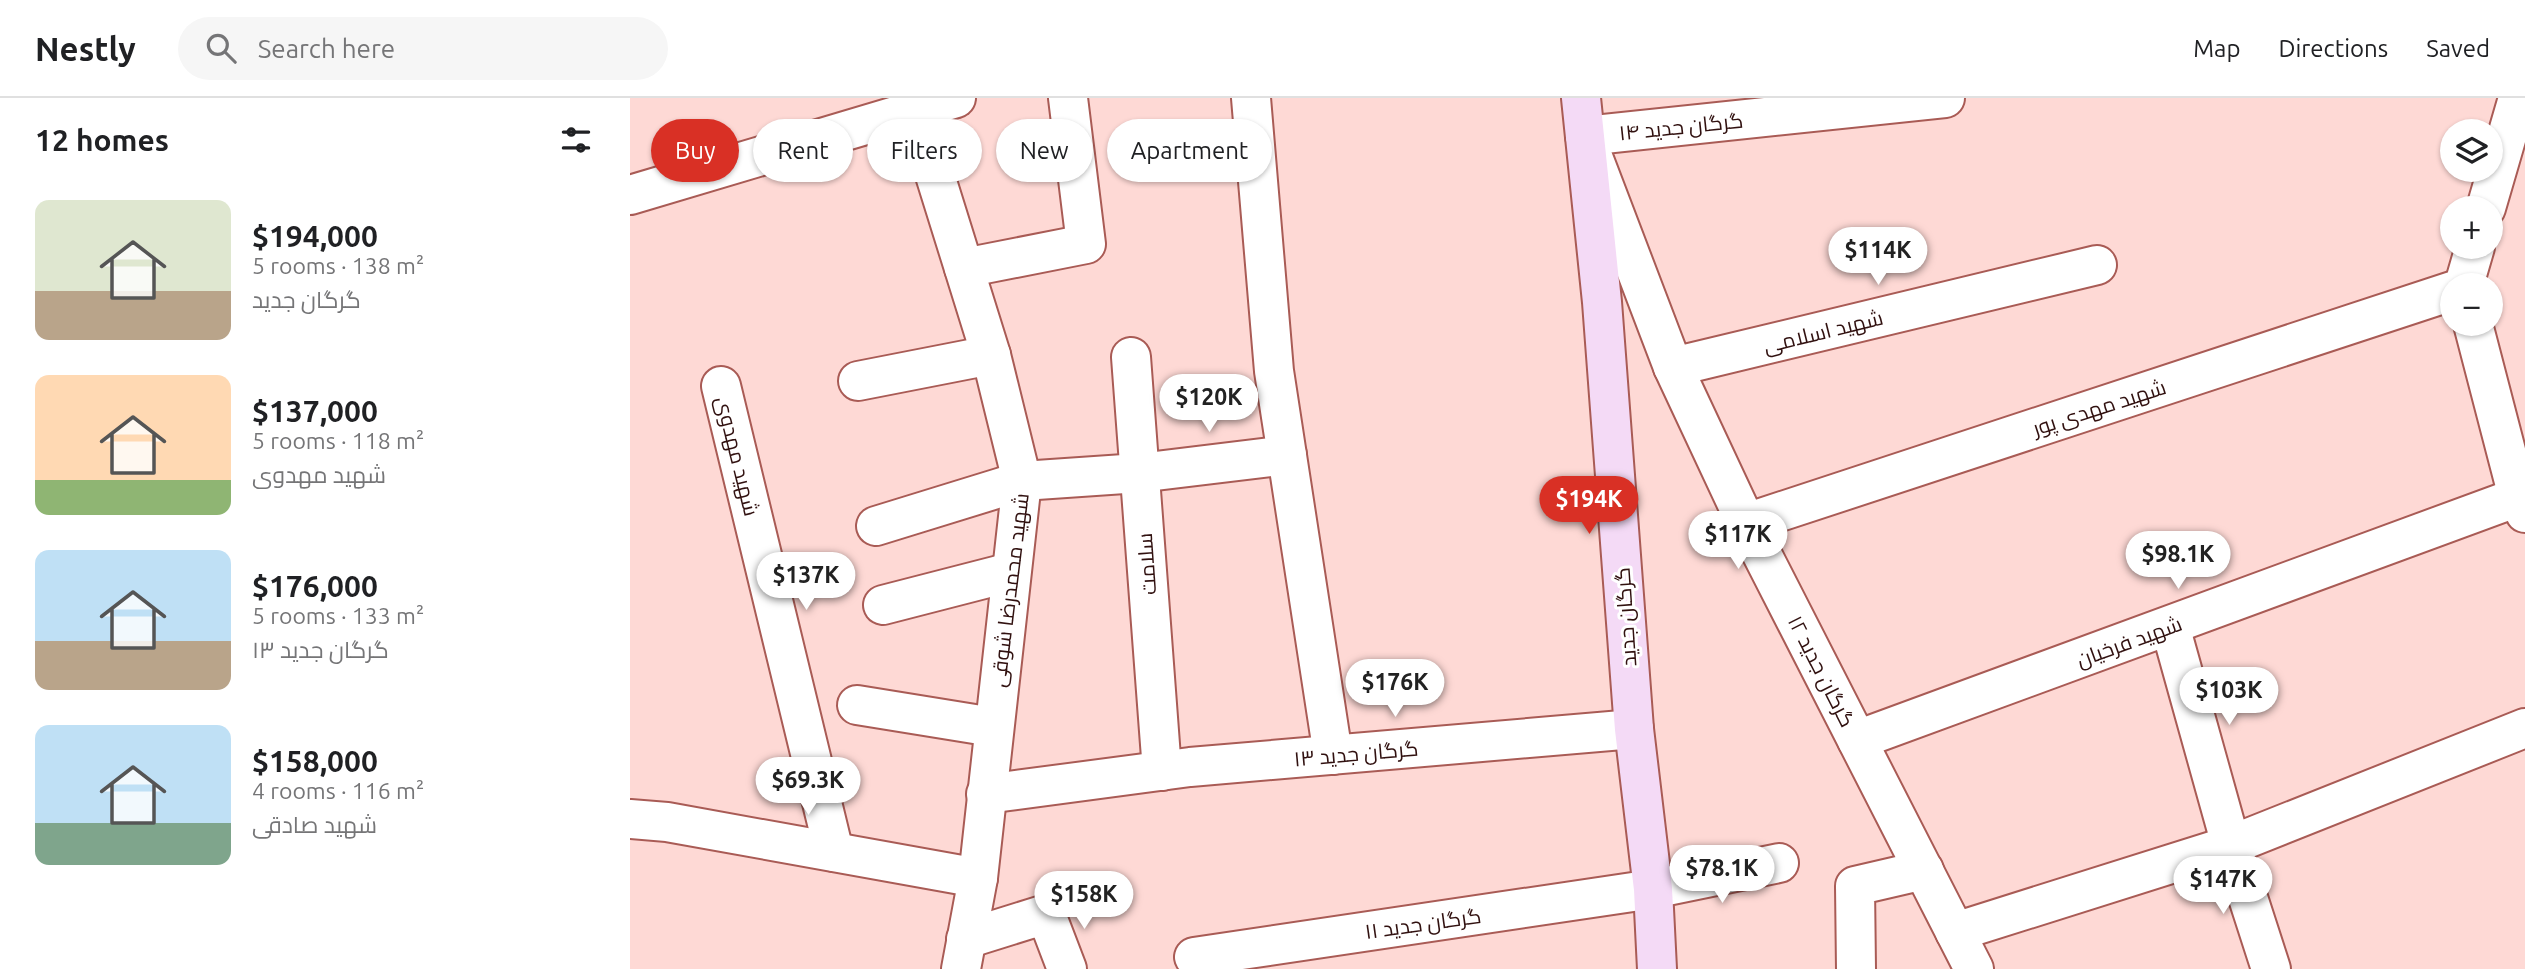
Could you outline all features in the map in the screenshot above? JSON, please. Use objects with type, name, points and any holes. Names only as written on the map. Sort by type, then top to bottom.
[{"type":"main road","name":"گرگان جدید","points":[[1581,98],[1602,302],[1633,729],[1653,889],[1657,969]]},
{"type":"street","points":[[630,195],[913,104],[956,98]]},
{"type":"street","points":[[964,268],[1086,244],[1068,98]]},
{"type":"street","points":[[1251,98],[1274,371],[1333,755]]},
{"type":"street","name":"گرگان جدید ۱۴","points":[[1585,136],[1945,98]]},
{"type":"street","points":[[2489,196],[2518,98]]},
{"type":"street","name":"شهید محمدرضا شوقی","points":[[913,104],[990,355],[1022,481],[978,878],[964,954]]},
{"type":"street","name":"گرگان جدید ۱۲","points":[[1585,136],[1672,367],[1746,523],[1974,969]]},
{"type":"street","name":"شهید اسلامی","points":[[1672,367],[2097,265]]},
{"type":"street","name":"شهید مهدی پور","points":[[1746,523],[2440,295]]},
{"type":"street","points":[[2476,336],[2522,505]]},
{"type":"street","points":[[858,381],[990,355]]},
{"type":"street","name":"سلامت","points":[[1130,357],[1162,771]]},
{"type":"street","name":"شهید مهدوی","points":[[721,386],[834,852]]},
{"type":"street","points":[[876,526],[1022,481],[1139,472],[1287,455]]},
{"type":"street","name":"شهید فرخیان","points":[[1857,740],[2170,626],[2522,505]]},
{"type":"street","points":[[883,606],[1011,572]]},
{"type":"street","points":[[2170,626],[2231,845],[2271,969]]},
{"type":"street","points":[[857,705],[993,727]]},
{"type":"street","points":[[1955,932],[2231,845],[2525,728]]},
{"type":"street","name":"گرگان جدید ۱۳","points":[[986,794],[1162,771],[1633,729]]},
{"type":"street","points":[[630,820],[667,822],[978,878]]},
{"type":"street","name":"گرگان جدید ۱۱","points":[[1194,957],[1653,889],[1779,863]]},
{"type":"street","points":[[1856,969],[1855,886],[1924,870]]},
{"type":"street","points":[[964,954],[1046,914],[1067,969]]}]
